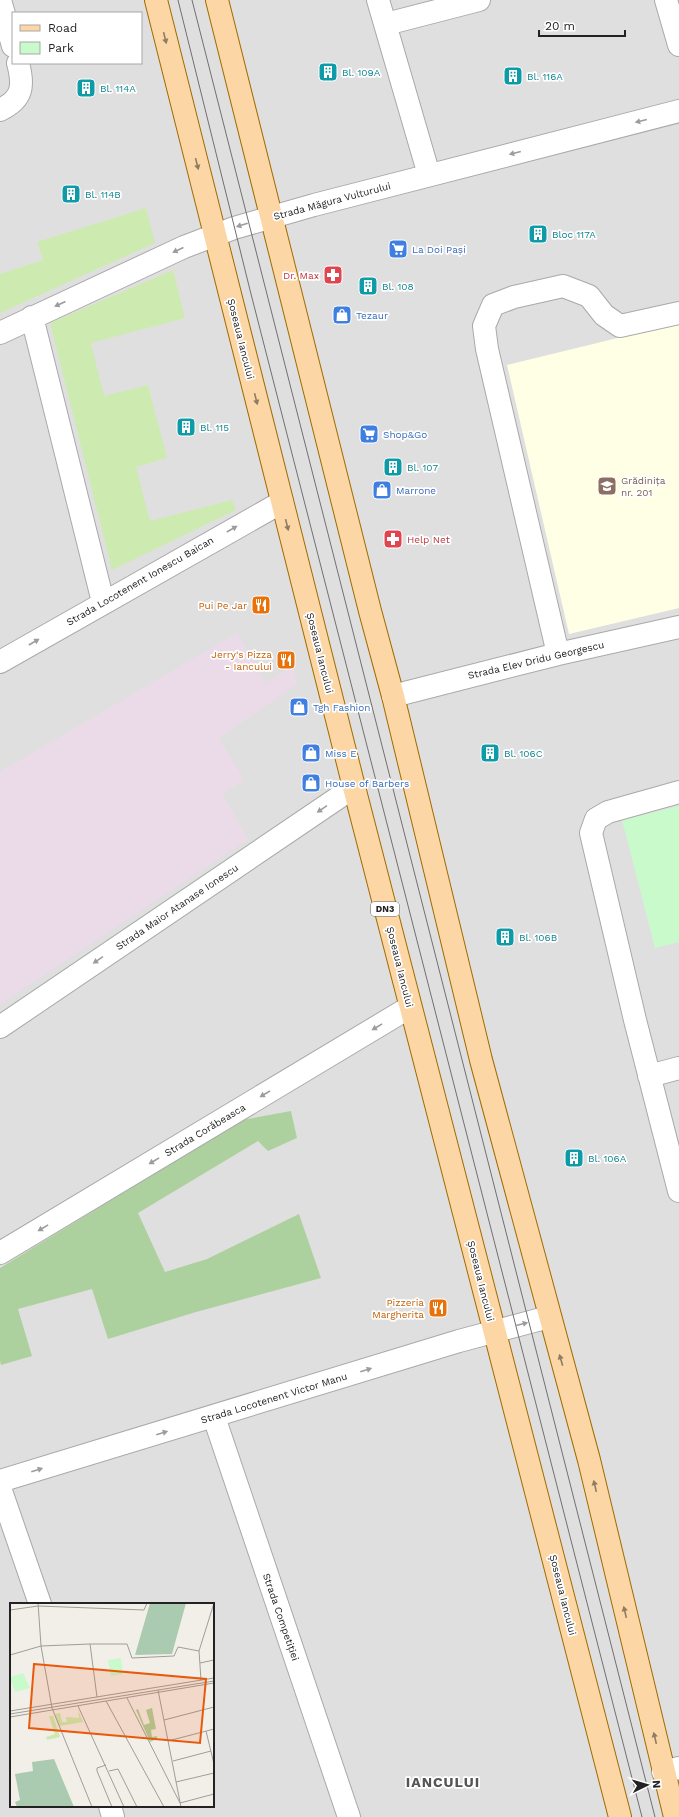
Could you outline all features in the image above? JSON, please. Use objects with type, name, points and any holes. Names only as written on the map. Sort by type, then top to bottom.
[{"type":"main road","name":"Șoseaua Iancului","points":[[156,0],[214,235],[410,1007],[494,1332],[511,1391],[620,1817]]},
{"type":"main road","points":[[217,0],[370,611],[393,696],[481,1060],[671,1770],[675,1817]]},
{"type":"street","points":[[0,0],[12,42]]},
{"type":"street","points":[[378,0],[430,175]]},
{"type":"street","points":[[386,24],[479,0]]},
{"type":"street","points":[[666,0],[679,45]]},
{"type":"street","points":[[0,110],[8,107],[20,94],[21,75],[18,64]]},
{"type":"street","name":"Strada Măgura Vulturului","points":[[0,333],[184,247],[214,235],[271,216],[679,111]]},
{"type":"street","points":[[558,654],[487,349],[484,326],[493,306],[514,297],[563,286],[589,296],[604,315],[620,326],[679,313]]},
{"type":"street","points":[[32,317],[103,602]]},
{"type":"street","name":"Strada Locotenent Ionescu Baican","points":[[0,662],[103,602],[282,502]]},
{"type":"street","name":"Strada Elev Dridu Georgescu","points":[[393,696],[558,654],[679,627]]},
{"type":"street","name":"Strada Maior Atanase Ionescu","points":[[0,1026],[354,787]]},
{"type":"street","points":[[679,792],[608,812],[596,819],[591,833],[649,1076],[679,1191]]},
{"type":"street","name":"Strada Corăbeasca","points":[[0,1253],[410,1007]]},
{"type":"street","points":[[649,1076],[679,1068]]},
{"type":"street","name":"Strada Locotenent Victor Manu","points":[[0,1481],[494,1332],[549,1317]]},
{"type":"street","name":"Strada Competiției","points":[[214,1417],[349,1817]]},
{"type":"street","points":[[0,1488],[40,1603]]},
{"type":"street","points":[[110,1807],[113,1817]]},
{"type":"shaded area","points":[[0,0],[679,0],[679,1817],[0,1817]]},
{"type":"shaded area","name":"Grădinița nr. 201","points":[[679,323],[679,608],[569,634],[507,365]]},
{"type":"shaded area","points":[[237,633],[266,684],[293,665],[297,684],[219,738],[244,780],[222,794],[248,839],[0,1004],[0,772]]},
{"type":"green space","points":[[146,208],[155,243],[0,313],[0,274],[43,260],[37,242]]},
{"type":"green space","points":[[173,270],[185,318],[91,343],[104,396],[148,385],[167,458],[136,467],[150,521],[232,500],[236,510],[112,570],[50,323]]},
{"type":"green space","points":[[679,806],[679,942],[655,948],[622,820]]},
{"type":"green space","points":[[291,1111],[297,1138],[268,1151],[258,1141],[138,1213],[165,1272],[207,1259],[299,1214],[321,1278],[196,1312],[108,1339],[92,1289],[18,1309],[32,1356],[1,1365],[0,1268],[242,1120]]},
{"type":"tram line","points":[[178,0],[251,294],[642,1817]]},
{"type":"tram line","points":[[192,0],[655,1817]]},
{"type":"place","name":"Bl. 109A","points":[[328,72]]},
{"type":"place","name":"Bl. 116A","points":[[513,76]]},
{"type":"place","name":"Bl. 114A","points":[[86,88]]},
{"type":"place","name":"Bl. 114B","points":[[71,194]]},
{"type":"place","name":"Bloc 117A","points":[[538,234]]},
{"type":"place","name":"La Doi Pași","points":[[398,249]]},
{"type":"place","name":"Dr. Max","points":[[333,275]]},
{"type":"place","name":"Bl. 108","points":[[368,286]]},
{"type":"place","name":"Tezaur","points":[[342,315]]},
{"type":"place","name":"Bl. 115","points":[[186,427]]},
{"type":"place","name":"Shop&Go","points":[[369,434]]},
{"type":"place","name":"Bl. 107","points":[[393,467]]},
{"type":"place","name":"Grădinița nr. 201","points":[[607,486]]},
{"type":"place","name":"Marrone","points":[[382,490]]},
{"type":"place","name":"Help Net","points":[[393,539]]},
{"type":"place","name":"Pui Pe Jar","points":[[261,605]]},
{"type":"place","name":"Jerry's Pizza - Iancului","points":[[286,660]]},
{"type":"place","name":"Tgh Fashion","points":[[299,707]]},
{"type":"place","name":"Miss E","points":[[311,753]]},
{"type":"place","name":"Bl. 106C","points":[[490,753]]},
{"type":"place","name":"House of Barbers","points":[[311,783]]},
{"type":"place","name":"Bl. 106B","points":[[505,937]]},
{"type":"place","name":"Bl. 106A","points":[[574,1158]]},
{"type":"place","name":"Pizzeria Margherita","points":[[438,1308]]},
{"type":"district","name":"IANCULUI","points":[[443,1782]]}]
